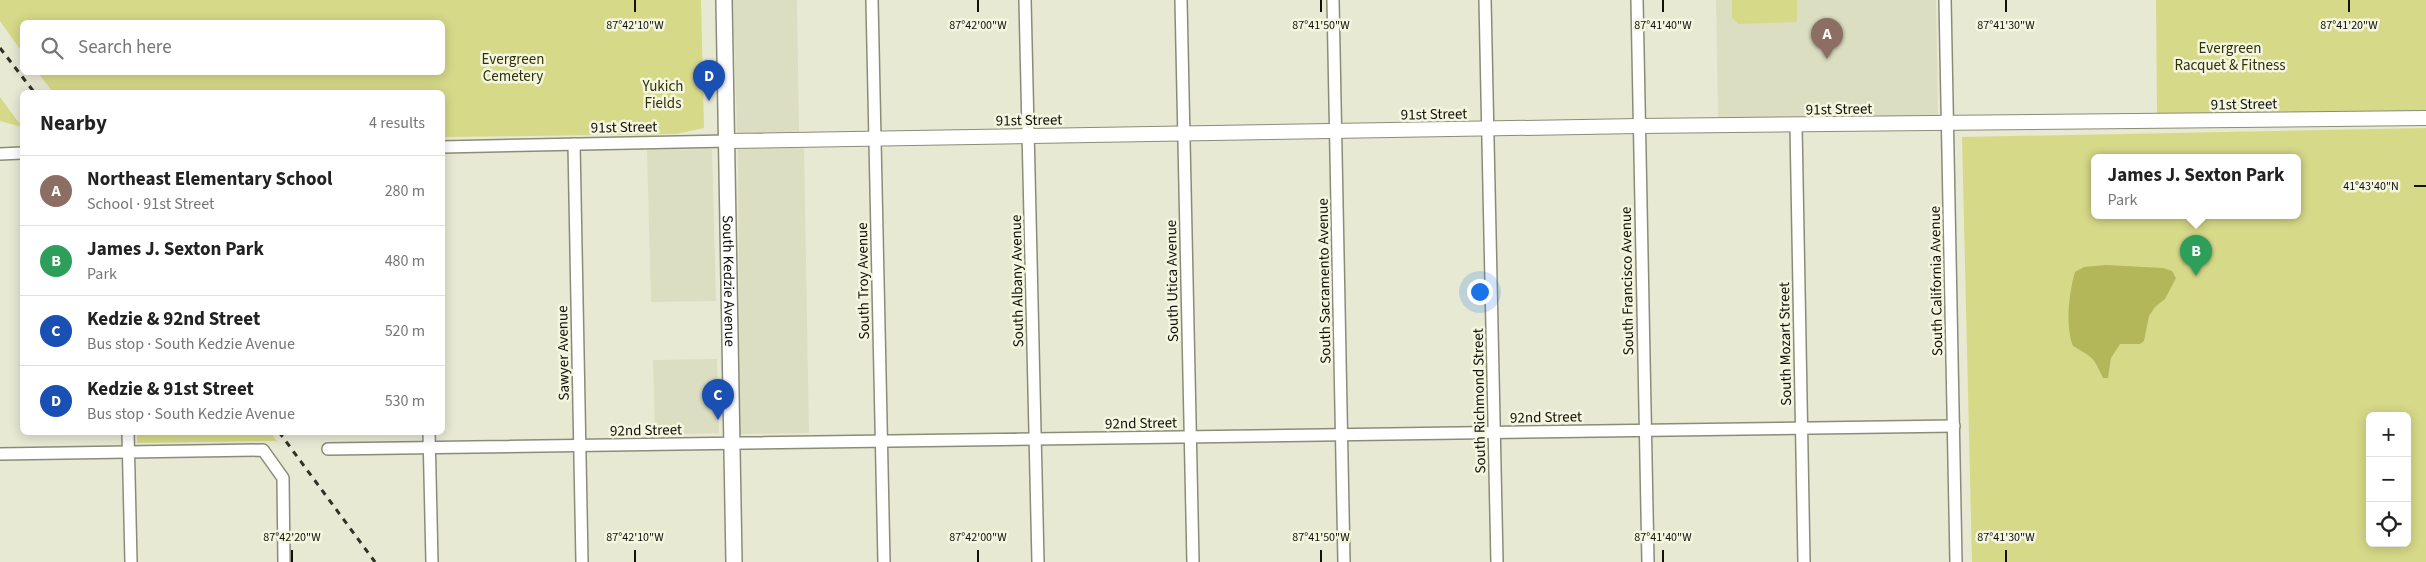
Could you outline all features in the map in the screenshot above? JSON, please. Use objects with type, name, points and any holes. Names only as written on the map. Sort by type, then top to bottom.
[{"type":"main road","name":"South Kedzie Avenue","points":[[724,0],[734,562]]},
{"type":"street","name":"South Troy Avenue","points":[[872,0],[884,562]]},
{"type":"street","name":"South Albany Avenue","points":[[1025,0],[1038,562]]},
{"type":"street","name":"South Utica Avenue","points":[[1181,0],[1193,562]]},
{"type":"street","name":"South Sacramento Avenue","points":[[1333,0],[1344,562]]},
{"type":"street","name":"South Richmond Street","points":[[1486,0],[1497,562]]},
{"type":"street","name":"South Francisco Avenue","points":[[1637,0],[1648,562]]},
{"type":"street","name":"South California Avenue","points":[[1945,0],[1956,562]]},
{"type":"street","name":"91st Street","points":[[445,147],[1639,126],[2426,118]]},
{"type":"street","name":"South Mozart Street","points":[[1796,125],[1804,562]]},
{"type":"street","name":"Sawyer Avenue","points":[[574,144],[582,562]]},
{"type":"street","points":[[0,154],[20,153]]},
{"type":"street","name":"92nd Street","points":[[328,449],[1954,426]]},
{"type":"street","points":[[128,435],[131,562]]},
{"type":"street","points":[[429,435],[432,562]]},
{"type":"street","points":[[0,454],[263,450],[282,478],[284,562]]},
{"type":"shaded area","points":[[733,0],[797,0],[799,132],[737,133]]},
{"type":"shaded area","points":[[1716,0],[1936,0],[1938,118],[1718,120]]},
{"type":"shaded area","points":[[738,148],[804,148],[809,433],[740,434]]},
{"type":"shaded area","points":[[712,149],[716,301],[651,302],[647,150]]},
{"type":"shaded area","points":[[2106,265],[2163,268],[2172,271],[2176,278],[2165,299],[2155,307],[2149,316],[2144,341],[2140,344],[2120,344],[2111,358],[2108,378],[2103,378],[2092,358],[2073,346],[2069,329],[2069,309],[2075,272],[2084,267]]},
{"type":"shaded area","points":[[717,359],[719,433],[655,435],[653,360]]},
{"type":"green space","name":"Evergreen Cemetery","points":[[0,0],[701,0],[704,128],[676,134],[445,137],[445,90],[51,90],[40,75],[445,75],[445,20],[20,20],[20,49],[0,21]]},
{"type":"green space","points":[[1732,0],[1797,0],[1797,22],[1738,24],[1732,17]]},
{"type":"green space","name":"Evergreen Racquet & Fitness","points":[[2156,0],[2426,0],[2426,111],[2157,114]]},
{"type":"green space","points":[[0,97],[20,126],[0,121]]},
{"type":"green space","points":[[2426,128],[2426,562],[1972,562],[1962,137]]},
{"type":"green space","points":[[137,435],[272,435],[277,441],[137,443]]},
{"type":"railway","points":[[0,48],[20,74]]},
{"type":"railway","points":[[21,75],[32,90]]},
{"type":"railway","points":[[281,435],[375,562]]},
{"type":"place","name":"Northeast Elementary School","points":[[1827,59]]},
{"type":"place","name":"Kedzie & 91st Street","points":[[709,101]]},
{"type":"place","name":"James J. Sexton Park","points":[[2196,276]]},
{"type":"place","name":"Kedzie & 92nd Street","points":[[718,420]]},
{"type":"park label","name":"Yukich Fields","points":[[663,94]]}]
